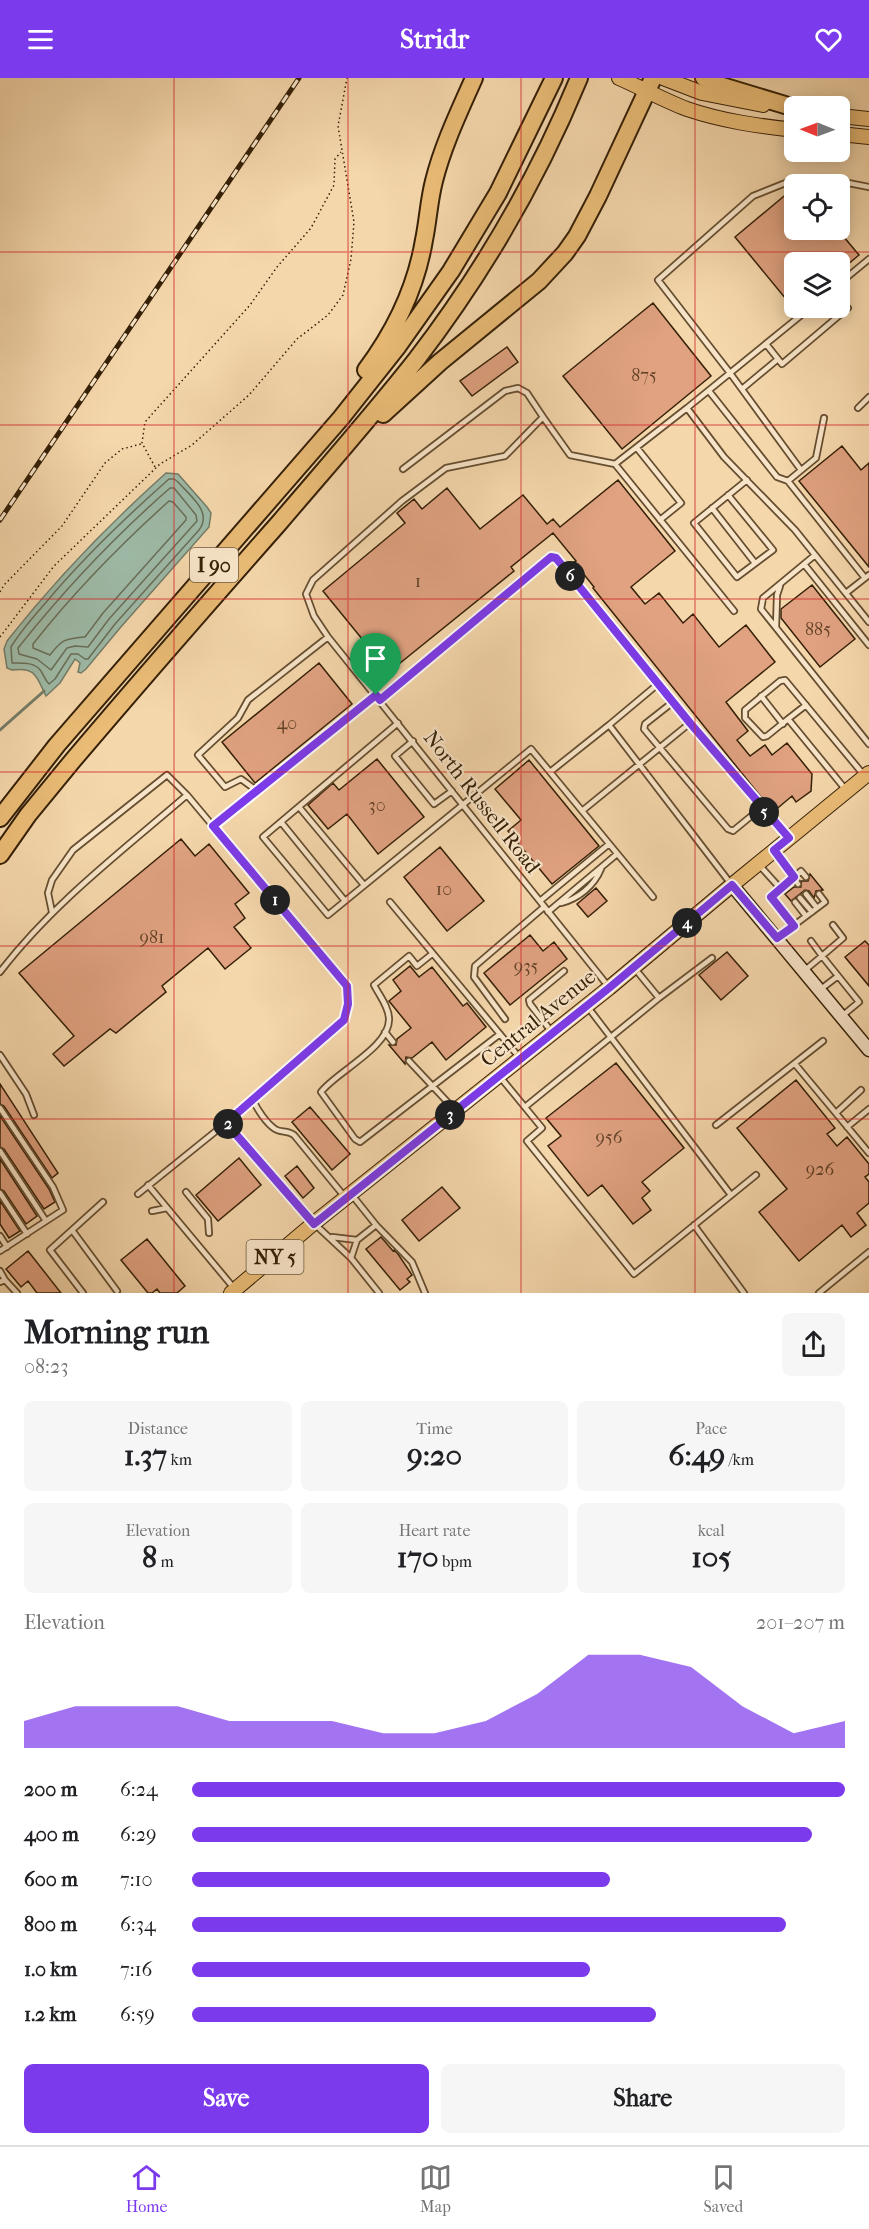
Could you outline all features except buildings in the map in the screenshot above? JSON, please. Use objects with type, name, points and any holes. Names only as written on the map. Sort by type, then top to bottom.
[{"type":"highway","points":[[262,510],[374,360],[395,324],[414,283],[420,261],[438,166],[474,78]]},
{"type":"highway","name":"I 90","points":[[0,818],[69,731],[371,382],[438,290],[498,193],[554,78]]},
{"type":"highway","name":"I 90","points":[[0,855],[28,815],[74,759],[328,466],[417,359],[470,284],[522,195],[579,78]]},
{"type":"highway","points":[[704,78],[784,106]]},
{"type":"highway","points":[[328,466],[440,362],[524,294],[552,268],[577,236],[588,217],[650,85]]},
{"type":"main road","points":[[663,78],[718,97],[784,107]]},
{"type":"main road","points":[[622,79],[650,85],[685,108],[720,119],[784,128]]},
{"type":"main road","points":[[850,117],[869,119]]},
{"type":"main road","points":[[850,135],[869,137]]},
{"type":"main road","name":"Central Avenue","points":[[235,1292],[348,1196],[609,988],[867,775]]},
{"type":"street","points":[[732,885],[869,1050]]},
{"type":"lane","points":[[801,470],[658,280],[753,196],[793,180],[838,181],[869,187]]},
{"type":"lane","points":[[850,275],[869,259]]},
{"type":"lane","points":[[615,464],[798,318]]},
{"type":"lane","points":[[766,344],[782,364],[837,318]]},
{"type":"lane","points":[[742,389],[778,358]]},
{"type":"lane","points":[[403,469],[505,391],[518,388],[527,393],[570,455],[615,464],[734,611]]},
{"type":"lane","points":[[709,391],[777,477],[788,481],[867,577],[846,593]]},
{"type":"lane","points":[[858,408],[869,397]]},
{"type":"lane","points":[[687,408],[724,457],[795,530],[869,622]]},
{"type":"lane","name":"North Russell Road","points":[[543,417],[505,456],[447,468],[402,501],[313,580],[306,594],[314,616],[328,637],[609,988]]},
{"type":"lane","points":[[788,481],[816,458],[824,418]]},
{"type":"lane","points":[[637,448],[681,503],[660,520]]},
{"type":"lane","points":[[728,495],[773,550],[737,577],[694,523],[728,495],[747,480]]},
{"type":"lane","points":[[712,508],[755,563]]},
{"type":"lane","points":[[815,555],[763,598],[760,605],[763,614],[869,744]]},
{"type":"lane","points":[[380,700],[551,557],[556,558],[690,723],[789,838]]},
{"type":"lane","points":[[804,564],[869,645]]},
{"type":"lane","points":[[779,633],[774,623],[777,595],[783,581]]},
{"type":"lane","points":[[256,790],[241,779],[225,787],[198,755],[238,718],[248,700],[328,637]]},
{"type":"lane","points":[[806,705],[763,737],[746,720],[744,711],[783,680],[806,705],[867,775]]},
{"type":"lane","points":[[550,772],[658,684]]},
{"type":"lane","points":[[213,826],[376,695]]},
{"type":"lane","points":[[761,696],[783,724]]},
{"type":"lane","points":[[673,702],[644,726],[644,730],[729,831],[734,831],[761,808]]},
{"type":"lane","points":[[788,719],[847,791]]},
{"type":"lane","points":[[398,723],[263,837],[328,915],[531,749],[653,897]]},
{"type":"lane","points":[[582,812],[690,723]]},
{"type":"lane","points":[[609,725],[732,885]]},
{"type":"lane","points":[[413,741],[395,756],[434,804],[452,791]]},
{"type":"lane","points":[[52,912],[48,893],[51,880],[73,850],[167,775],[187,795],[347,986],[348,1004],[344,1020],[226,1123],[138,1194]]},
{"type":"lane","points":[[0,972],[26,939],[52,912],[187,795]]},
{"type":"lane","points":[[299,807],[364,885]]},
{"type":"lane","points":[[281,822],[345,901]]},
{"type":"lane","points":[[540,901],[609,844]]},
{"type":"lane","points":[[774,850],[798,884]]},
{"type":"lane","points":[[505,1019],[474,977],[476,966],[546,909],[558,904],[617,854]]},
{"type":"lane","points":[[758,863],[788,892]]},
{"type":"lane","points":[[794,926],[771,897],[801,871],[806,877]]},
{"type":"lane","points":[[788,882],[793,888]]},
{"type":"lane","points":[[806,894],[817,908]]},
{"type":"lane","points":[[777,938],[825,902],[819,894]]},
{"type":"lane","points":[[800,898],[812,912]]},
{"type":"lane","points":[[390,902],[520,1059]]},
{"type":"lane","points":[[795,902],[806,916]]},
{"type":"lane","points":[[804,971],[843,938],[832,925]]},
{"type":"lane","points":[[811,941],[859,1002],[842,1016]]},
{"type":"lane","points":[[432,954],[417,966],[409,956],[374,984],[389,1018],[385,1032],[371,1051],[321,1092],[355,1139],[360,1142],[500,1034]]},
{"type":"lane","points":[[525,1107],[712,958]]},
{"type":"lane","points":[[634,967],[659,998]]},
{"type":"lane","points":[[553,1033],[530,1004],[530,1000],[564,971]]},
{"type":"lane","points":[[820,990],[838,976]]},
{"type":"lane","points":[[586,1006],[731,1195]]},
{"type":"lane","points":[[385,1032],[393,1042]]},
{"type":"lane","points":[[716,1125],[823,1041]]},
{"type":"lane","points":[[0,1055],[26,1094],[34,1116]]},
{"type":"lane","points":[[409,1061],[456,1111]]},
{"type":"lane","points":[[795,1064],[869,1153]]},
{"type":"lane","points":[[499,1076],[542,1128],[527,1141],[634,1274],[756,1175]]},
{"type":"lane","points":[[836,1113],[861,1090]]},
{"type":"lane","points":[[253,1100],[256,1108],[273,1128],[288,1131],[294,1135],[348,1196],[412,1262],[425,1293]]},
{"type":"lane","points":[[0,1108],[53,1187],[63,1210],[0,1251]]},
{"type":"lane","points":[[847,1127],[869,1109]]},
{"type":"lane","points":[[226,1123],[314,1224],[331,1237],[351,1258],[379,1293]]},
{"type":"lane","points":[[0,1151],[46,1221]]},
{"type":"lane","points":[[148,1185],[235,1292]]},
{"type":"lane","points":[[186,1192],[208,1219],[209,1233]]},
{"type":"lane","points":[[0,1193],[27,1234]]},
{"type":"lane","points":[[82,1293],[50,1250],[103,1202]]},
{"type":"lane","points":[[152,1211],[167,1208]]},
{"type":"lane","points":[[694,1225],[744,1293]]},
{"type":"lane","points":[[351,1258],[357,1240],[376,1226]]},
{"type":"lane","points":[[72,1230],[116,1292]]},
{"type":"lane","points":[[0,1236],[7,1247]]},
{"type":"lane","points":[[331,1237],[357,1240]]},
{"type":"lane","points":[[819,1293],[869,1252]]},
{"type":"lane","points":[[0,1271],[3,1281],[17,1293]]},
{"type":"path","points":[[0,637],[54,566],[155,468],[192,445],[249,395],[297,339],[328,315],[343,295],[351,259],[354,222],[338,126],[347,78]]},
{"type":"path","points":[[155,468],[142,443],[145,422],[250,304],[277,267],[311,228],[334,185],[335,159],[341,151]]},
{"type":"path","points":[[0,592],[4,585],[62,526],[105,463],[122,449],[142,443]]},
{"type":"water","points":[[166,473],[178,474],[207,507],[211,513],[209,527],[86,669],[81,673],[78,672],[80,663],[75,659],[60,683],[46,696],[34,674],[26,670],[7,668],[4,649],[7,641],[83,554]]},
{"type":"waterway","points":[[0,730],[44,691]]},
{"type":"railway","points":[[0,520],[299,78]]},
{"type":"route","points":[[548,558],[555,558],[761,808],[789,838],[774,850],[794,877],[771,897],[794,926],[777,938],[732,885],[609,988],[314,1224],[226,1123],[344,1020],[348,1004],[347,986],[213,826],[376,695],[380,700],[548,558]]}]
